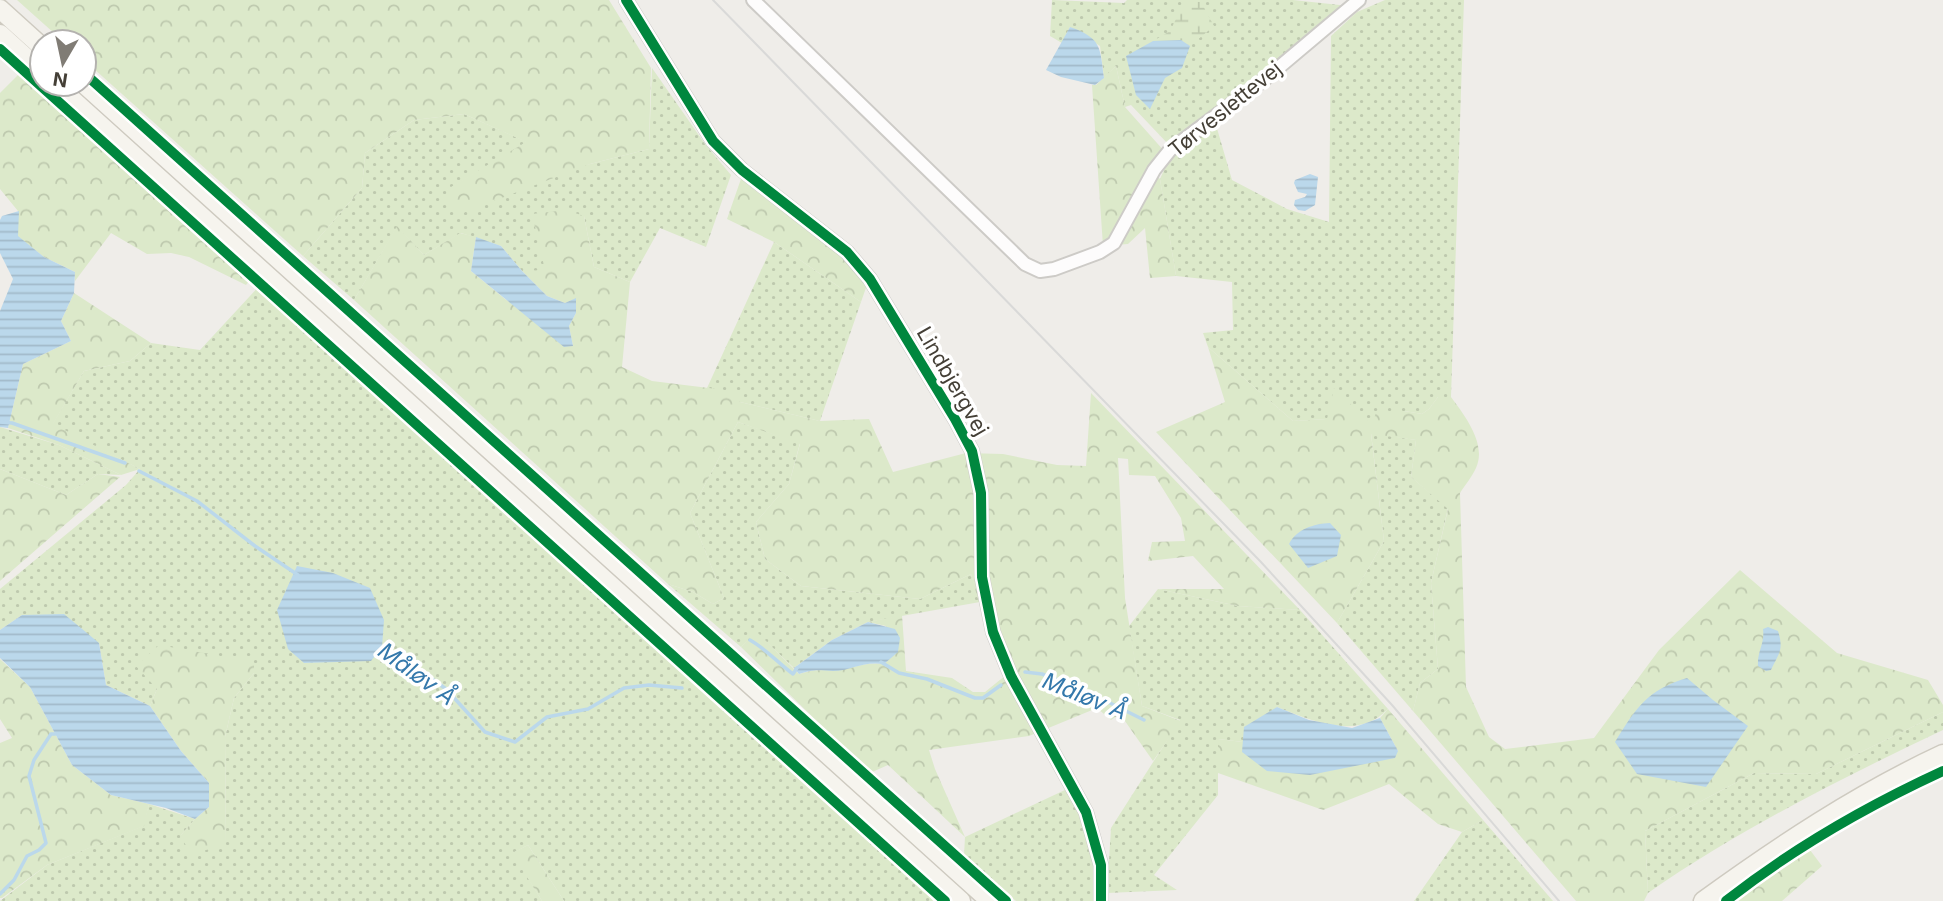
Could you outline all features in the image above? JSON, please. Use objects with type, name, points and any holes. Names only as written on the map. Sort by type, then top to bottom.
[{"type":"main road","points":[[0,9],[28,34]]},
{"type":"main road","points":[[0,34],[28,59]]},
{"type":"main road","points":[[98,97],[990,901]]},
{"type":"main road","points":[[71,98],[961,901]]},
{"type":"main road","points":[[1703,901],[1766,856],[1850,802],[1943,754]]},
{"type":"street","name":"Lindbjergvej","points":[[626,0],[713,141],[742,170],[846,252],[870,279],[972,450],[981,492],[982,577],[993,632],[1012,676],[1086,812],[1101,865],[1101,901]]},
{"type":"street","name":"Tørveslettevej","points":[[754,0],[1025,264],[1040,271],[1054,270],[1100,252],[1114,243],[1154,170],[1170,150],[1265,79],[1359,0]]},
{"type":"green space","points":[[17,0],[609,0],[651,68],[649,149],[590,164],[455,216],[446,190],[526,142],[464,114],[414,120],[365,153],[362,188],[303,256],[98,73],[98,28],[48,28]]},
{"type":"green space","points":[[1052,0],[1124,3],[1127,0],[1293,0],[1349,6],[1264,75],[1169,145],[1131,105],[1125,107],[1116,66],[1104,78],[1100,46],[1070,27],[1062,43],[1050,36]]},
{"type":"green space","points":[[1385,0],[1464,0],[1451,397],[1438,397],[1422,414],[1404,411],[1373,426],[1328,419],[1293,421],[1208,347],[1203,333],[1233,330],[1232,282],[1176,276],[1160,179],[1172,152],[1216,125],[1232,180],[1287,209],[1329,222],[1331,36],[1357,12]]},
{"type":"green space","points":[[1185,1],[1201,2],[1214,26],[1190,46],[1181,40],[1153,41],[1170,31]]},
{"type":"green space","points":[[1116,66],[1125,107],[1165,152],[1151,169],[1160,179],[1176,276],[1150,278],[1145,228],[1128,244],[1103,246],[1092,85],[1096,85]]},
{"type":"green space","points":[[652,68],[705,144],[731,175],[706,247],[660,228],[630,282],[594,267],[584,216],[545,271],[522,271],[501,246],[461,233],[424,255],[397,227],[354,300],[303,256],[362,188],[365,153],[414,120],[464,114],[527,142],[447,190],[590,164],[649,149]]},
{"type":"green space","points":[[20,73],[28,80],[28,98],[48,98],[251,279],[246,285],[189,257],[171,253],[147,254],[111,233],[75,281],[75,272],[44,257],[17,236],[18,211],[0,189],[0,93]]},
{"type":"green space","points":[[742,176],[846,255],[868,282],[861,302],[774,242],[727,219]]},
{"type":"green space","points":[[566,210],[584,216],[594,267],[630,282],[622,367],[652,381],[733,391],[740,402],[820,421],[869,419],[893,472],[966,453],[1003,454],[1057,465],[1086,466],[1091,393],[1300,610],[1238,606],[1158,589],[1224,589],[1193,556],[1148,561],[1152,542],[1185,541],[1181,518],[1155,476],[1129,475],[1128,459],[1118,458],[1125,598],[1142,706],[1181,721],[1153,761],[1120,714],[1111,720],[1097,708],[1029,736],[929,750],[965,837],[888,765],[870,773],[741,647],[756,631],[799,674],[884,664],[890,658],[886,626],[868,622],[902,615],[906,671],[952,678],[973,692],[985,692],[1006,675],[989,639],[971,574],[920,599],[801,586],[765,559],[756,522],[789,484],[800,444],[738,422],[690,513],[724,598],[713,604],[693,592],[668,584],[354,300],[397,226],[424,255],[460,233],[476,237],[471,271],[505,299],[573,346],[569,326],[576,313],[576,299],[565,303],[547,296],[522,271],[545,270],[532,214]]},
{"type":"green space","points":[[774,242],[861,302],[820,421],[740,402],[707,388]]},
{"type":"green space","points":[[261,284],[919,880],[933,901],[564,901],[528,845],[513,853],[542,901],[0,901],[47,865],[143,826],[149,804],[195,819],[181,835],[226,843],[225,737],[234,698],[254,673],[157,689],[150,706],[106,685],[99,643],[22,615],[0,630],[0,589],[126,485],[140,469],[52,425],[84,371],[130,361],[151,343],[200,350]]},
{"type":"green space","points":[[74,293],[151,343],[130,361],[84,371],[53,424],[140,469],[121,475],[59,445],[8,428],[23,364],[71,341],[61,321]]},
{"type":"green space","points":[[1208,347],[1293,421],[1327,419],[1334,388],[1372,425],[1376,412],[1404,411],[1422,414],[1438,397],[1451,397],[1473,431],[1479,449],[1476,468],[1460,493],[1466,687],[1489,737],[1505,749],[1594,738],[1659,650],[1740,570],[1837,653],[1928,680],[1943,705],[1943,712],[1816,774],[1754,773],[1645,831],[1648,893],[1644,901],[1576,901],[1413,711],[1420,683],[1438,669],[1431,583],[1448,509],[1411,477],[1416,440],[1371,434],[1384,541],[1337,623],[1156,432],[1225,402]]},
{"type":"green space","points":[[738,422],[800,443],[789,484],[756,522],[765,559],[801,586],[920,599],[971,574],[980,602],[868,622],[832,640],[794,668],[756,632],[741,647],[668,584],[693,592],[713,604],[724,598],[690,513]]},
{"type":"green space","points":[[0,427],[59,445],[121,475],[98,474],[66,495],[0,469]]},
{"type":"green space","points":[[1371,433],[1416,440],[1411,477],[1448,508],[1431,583],[1438,669],[1420,683],[1413,711],[1337,623],[1384,541]]},
{"type":"green space","points":[[0,469],[66,495],[98,474],[120,477],[0,581]]},
{"type":"green space","points":[[1158,589],[1238,606],[1300,610],[1388,709],[1376,719],[1349,726],[1320,722],[1277,707],[1243,742],[1218,739],[1218,795],[1154,875],[1177,890],[1107,893],[1111,828],[1180,720],[1142,706],[1129,626]]},
{"type":"green space","points":[[159,645],[254,662],[254,673],[234,698],[225,737],[226,843],[192,855],[180,836],[209,807],[209,783],[181,751],[150,706],[157,689],[136,666]]},
{"type":"green space","points":[[0,659],[30,687],[72,765],[111,795],[149,804],[144,826],[47,865],[2,898],[0,743],[12,738],[0,719]]},
{"type":"green space","points":[[1388,709],[1483,820],[1462,832],[1438,824],[1389,784],[1323,810],[1218,773],[1218,739],[1243,742],[1310,775],[1398,751],[1380,718]]},
{"type":"green space","points":[[1943,712],[1943,730],[1792,806],[1719,847],[1648,893],[1645,831],[1754,773],[1816,774]]},
{"type":"green space","points":[[1067,789],[1083,816],[1096,867],[1094,901],[1016,901],[964,855],[965,837]]},
{"type":"green space","points":[[1483,820],[1553,901],[1414,901],[1462,832]]},
{"type":"green space","points":[[528,845],[564,901],[542,901],[512,853]]},
{"type":"green space","points":[[1810,850],[1822,866],[1782,901],[1736,901]]},
{"type":"water","points":[[1070,27],[1088,35],[1098,45],[1104,78],[1095,85],[1061,77],[1046,70]]},
{"type":"water","points":[[1181,40],[1190,46],[1182,68],[1165,78],[1150,109],[1136,95],[1126,56],[1153,41]]},
{"type":"water","points":[[1310,174],[1318,177],[1315,205],[1305,211],[1298,210],[1294,205],[1295,200],[1307,194],[1298,192],[1295,180]]},
{"type":"water","points":[[19,211],[18,236],[44,257],[75,272],[74,293],[61,321],[71,341],[23,364],[8,428],[0,427],[0,311],[13,279],[0,253],[0,220],[2,216]]},
{"type":"water","points":[[476,237],[501,246],[547,296],[565,303],[576,298],[576,313],[569,326],[573,346],[564,347],[471,271]]},
{"type":"water","points":[[1330,523],[1341,535],[1337,556],[1308,568],[1289,544],[1306,528]]},
{"type":"water","points":[[297,566],[333,573],[370,588],[384,620],[382,647],[371,661],[304,663],[288,649],[277,610]]},
{"type":"water","points":[[64,614],[99,643],[106,685],[150,706],[181,751],[209,783],[209,807],[195,819],[166,808],[111,795],[72,765],[30,687],[0,658],[0,630],[22,615]]},
{"type":"water","points":[[868,622],[895,629],[900,638],[898,652],[884,664],[799,674],[794,668],[832,640]]},
{"type":"water","points":[[1768,627],[1778,631],[1781,647],[1771,670],[1766,671],[1758,666],[1758,661],[1763,629]]},
{"type":"water","points":[[1687,678],[1748,726],[1706,787],[1637,774],[1615,742],[1629,719],[1644,702],[1662,688]]},
{"type":"water","points":[[1277,707],[1309,720],[1352,728],[1380,718],[1398,751],[1395,758],[1310,775],[1267,771],[1242,752],[1244,727]]},
{"type":"waterway","name":"Måløv Å","points":[[0,422],[12,423],[125,463]]},
{"type":"waterway","name":"Måløv Å","points":[[139,471],[197,501],[298,575]]},
{"type":"waterway","name":"Måløv Å","points":[[750,640],[793,674],[797,668]]},
{"type":"waterway","name":"Måløv Å","points":[[379,648],[424,673],[446,689],[485,732],[515,742],[547,717],[588,709],[624,688],[649,685],[682,688]]},
{"type":"waterway","name":"Måløv Å","points":[[881,662],[899,673],[927,679],[975,698],[983,698],[1001,685]]},
{"type":"waterway","name":"Måløv Å","points":[[1025,672],[1042,674],[1060,681],[1085,696],[1104,700],[1144,720]]},
{"type":"waterway","points":[[0,894],[14,880],[27,856],[46,843],[29,776],[34,760],[51,734],[55,734]]},
{"type":"tram line","points":[[713,0],[1260,561],[1392,705],[1559,901]]},
{"type":"cycle path","points":[[626,0],[713,141],[742,170],[847,252],[870,279],[972,451],[981,493],[982,577],[993,632],[1011,676],[1086,812],[1101,865],[1101,901]]},
{"type":"cycle path","points":[[0,49],[945,901]]},
{"type":"cycle path","points":[[98,86],[1006,901]]},
{"type":"cycle path","points":[[1726,901],[1831,830],[1943,771]]}]
